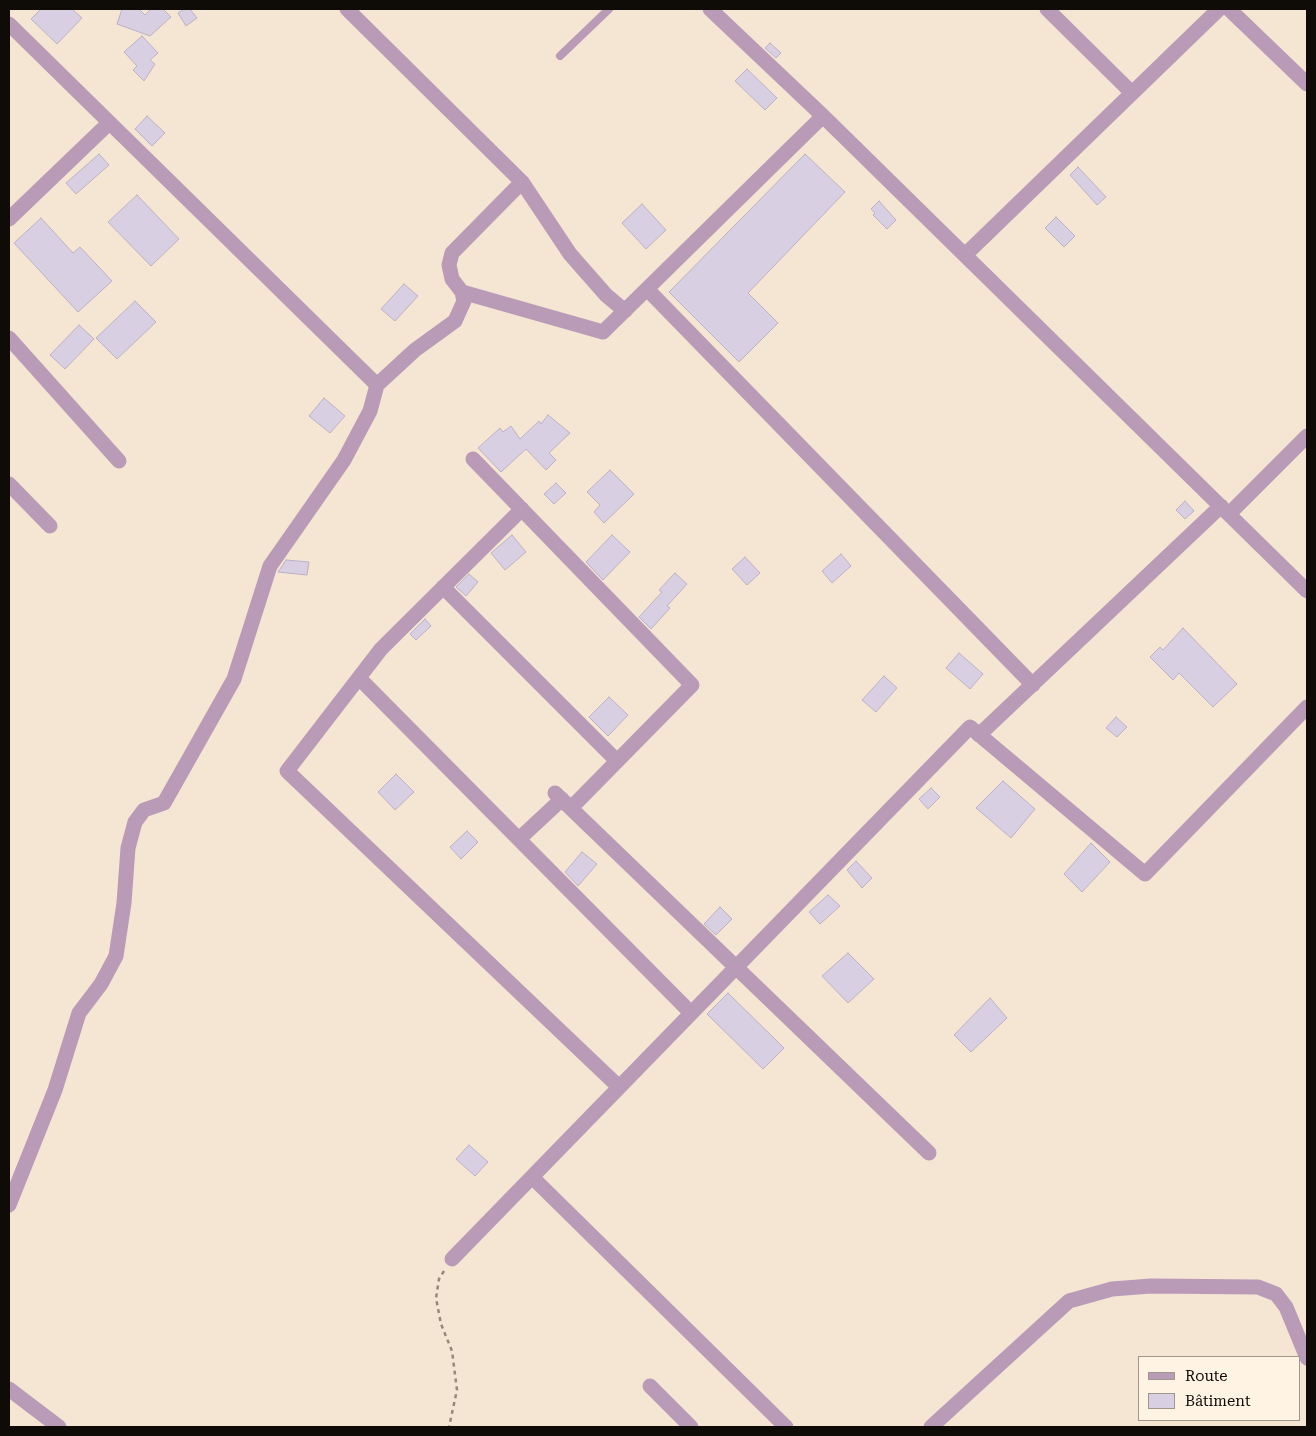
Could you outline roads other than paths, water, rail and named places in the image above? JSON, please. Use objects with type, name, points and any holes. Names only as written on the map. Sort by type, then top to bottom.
[{"type":"street","points":[[710,9],[823,116],[1307,592]]},
{"type":"street","points":[[1047,9],[1132,93]]},
{"type":"street","points":[[965,255],[1219,9]]},
{"type":"street","points":[[1228,9],[1307,84]]},
{"type":"street","points":[[350,10],[522,182],[570,254],[606,295],[625,311]]},
{"type":"street","points":[[9,24],[377,385]]},
{"type":"street","points":[[462,292],[603,332],[823,116]]},
{"type":"street","points":[[9,219],[109,123]]},
{"type":"street","points":[[9,1205],[55,1090],[79,1013],[101,984],[116,956],[124,904],[128,848],[135,822],[144,810],[164,804],[234,679],[270,566],[344,460],[370,411],[377,385],[415,350],[455,321],[464,301],[462,292],[452,279],[450,264],[452,253],[522,182]]},
{"type":"street","points":[[647,289],[1033,685]]},
{"type":"street","points":[[9,338],[118,461]]},
{"type":"street","points":[[980,735],[1307,436]]},
{"type":"street","points":[[473,459],[692,684],[617,761],[563,800],[519,839]]},
{"type":"street","points":[[9,484],[50,526]]},
{"type":"street","points":[[522,509],[381,648],[287,771],[619,1087]]},
{"type":"street","points":[[443,587],[617,761]]},
{"type":"street","points":[[359,678],[691,1013]]},
{"type":"street","points":[[452,1259],[970,727],[1145,874],[1307,707]]},
{"type":"street","points":[[563,800],[929,1153]]},
{"type":"street","points":[[532,1177],[786,1427]]},
{"type":"street","points":[[931,1427],[1068,1300],[1112,1290],[1150,1286],[1258,1287],[1276,1294],[1286,1307],[1307,1358]]},
{"type":"street","points":[[650,1386],[691,1427]]},
{"type":"street","points":[[9,1389],[59,1427]]},
{"type":"lane","points":[[560,56],[609,9]]}]
